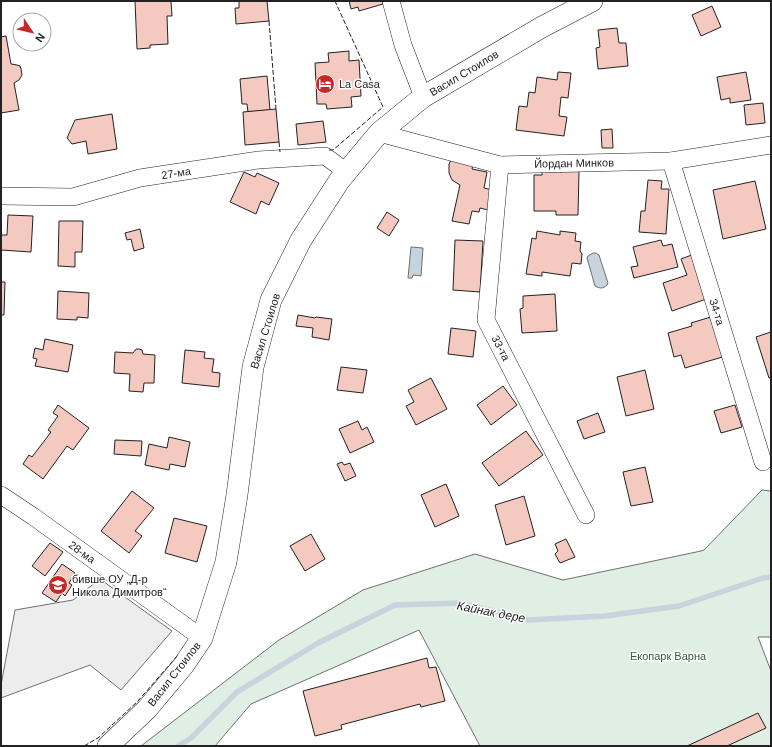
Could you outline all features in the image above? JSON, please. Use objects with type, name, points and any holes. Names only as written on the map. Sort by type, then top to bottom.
[{"type":"street","points":[[391,1],[403,45],[423,97]]},
{"type":"street","name":"Васил Стоилов","points":[[108,746],[147,709],[183,666],[202,638],[226,562],[237,495],[253,367],[271,300],[301,240],[339,181],[379,133],[423,97],[542,27],[592,1]]},
{"type":"street","name":"Йордан Минков","points":[[379,133],[500,165],[671,161],[771,145]]},
{"type":"street","name":"27-ма","points":[[1,196],[73,197],[140,178],[258,160],[325,156],[347,172]]},
{"type":"street","name":"34-та","points":[[671,161],[763,462]]},
{"type":"street","name":"33-та","points":[[500,165],[486,320],[586,515]]},
{"type":"street","name":"28-ма","points":[[1,495],[202,638]]},
{"type":"green space","name":"Екопарк Варна","points":[[762,490],[771,491],[771,637],[758,637],[771,671],[771,746],[480,746],[419,630],[251,704],[215,746],[141,746],[279,640],[363,590],[475,554],[563,580],[701,551],[704,550]]},
{"type":"shaded area","points":[[411,247],[423,248],[421,276],[413,275],[412,278],[408,278]]},
{"type":"shaded area","points":[[593,253],[599,255],[608,283],[602,288],[595,286],[587,258]]},
{"type":"shaded area","points":[[100,579],[172,631],[121,690],[90,665],[1,698],[1,685],[15,610],[73,600]]},
{"type":"building","points":[[135,1],[171,1],[172,16],[167,16],[168,44],[150,45],[150,48],[137,49]]},
{"type":"building","points":[[239,1],[267,1],[269,21],[236,24],[235,8],[239,8]]},
{"type":"building","points":[[349,1],[382,1],[383,4],[359,11],[358,7],[351,9]]},
{"type":"building","points":[[712,6],[721,27],[701,36],[692,15]]},
{"type":"building","points":[[617,28],[619,43],[626,43],[628,66],[598,69],[596,48],[600,47],[598,30]]},
{"type":"building","points":[[6,36],[11,64],[20,66],[22,75],[19,80],[14,83],[19,110],[1,113],[1,37]]},
{"type":"building","points":[[349,51],[349,61],[359,60],[361,96],[351,97],[352,107],[327,109],[326,104],[317,104],[315,63],[329,62],[328,53]]},
{"type":"building","points":[[558,72],[571,73],[568,98],[561,97],[559,116],[567,117],[564,136],[516,130],[519,106],[527,107],[529,92],[535,93],[537,77],[557,80]]},
{"type":"building","points":[[746,72],[751,100],[730,103],[730,98],[721,100],[717,77]]},
{"type":"building","points":[[267,76],[270,110],[248,112],[247,104],[242,104],[240,79]]},
{"type":"building","points":[[763,103],[765,123],[746,125],[744,105]]},
{"type":"building","points":[[276,109],[279,142],[245,145],[243,112]]},
{"type":"building","points":[[112,114],[117,149],[88,154],[86,141],[72,144],[67,138],[75,120]]},
{"type":"building","points":[[323,121],[326,142],[298,145],[296,124]]},
{"type":"building","points":[[612,129],[613,148],[602,148],[601,130]]},
{"type":"building","points":[[451,160],[473,165],[472,169],[487,172],[484,188],[497,191],[492,211],[480,208],[479,212],[472,211],[469,224],[452,221],[460,185],[452,180],[449,173],[449,164]]},
{"type":"building","points":[[542,171],[579,171],[578,215],[556,215],[556,211],[534,211],[534,175],[542,175]]},
{"type":"building","points":[[244,172],[255,177],[257,173],[279,183],[269,205],[261,201],[256,214],[230,202]]},
{"type":"building","points":[[648,180],[662,181],[661,189],[669,189],[666,234],[639,232],[641,211],[645,211]]},
{"type":"building","points":[[755,181],[766,229],[723,239],[713,190]]},
{"type":"building","points":[[387,212],[399,220],[389,236],[377,228]]},
{"type":"building","points":[[8,215],[33,216],[31,252],[1,250],[1,235],[7,235]]},
{"type":"building","points":[[59,221],[83,221],[82,252],[75,252],[75,267],[58,266]]},
{"type":"building","points":[[140,229],[144,248],[134,251],[131,239],[127,240],[125,233]]},
{"type":"building","points":[[537,231],[560,235],[560,231],[576,233],[575,241],[581,242],[581,264],[572,263],[570,276],[542,272],[542,276],[526,274],[532,238],[536,239]]},
{"type":"building","points":[[455,240],[483,241],[480,292],[453,290]]},
{"type":"building","points":[[661,240],[663,246],[672,244],[678,267],[634,278],[631,267],[638,266],[633,247]]},
{"type":"building","points":[[697,253],[712,297],[672,311],[663,283],[687,275],[681,259]]},
{"type":"building","points":[[1,282],[5,282],[4,315],[1,315]]},
{"type":"building","points":[[58,291],[89,293],[88,318],[77,317],[77,320],[57,319]]},
{"type":"building","points":[[555,294],[557,331],[522,333],[520,309],[523,308],[523,296]]},
{"type":"building","points":[[298,315],[332,319],[329,340],[312,337],[313,328],[296,326]]},
{"type":"building","points":[[714,316],[726,356],[685,368],[681,355],[674,357],[668,333],[692,326],[691,323]]},
{"type":"building","points":[[451,328],[476,331],[473,357],[448,354]]},
{"type":"building","points":[[771,332],[771,377],[769,378],[756,337]]},
{"type":"building","points":[[45,339],[73,345],[68,372],[35,366],[37,359],[33,358],[35,348],[43,350]]},
{"type":"building","points":[[136,349],[142,350],[143,354],[155,355],[154,383],[144,383],[143,392],[129,391],[130,374],[114,373],[115,352],[133,353]]},
{"type":"building","points":[[185,350],[205,352],[204,358],[214,359],[212,372],[220,373],[219,387],[182,383]]},
{"type":"building","points":[[341,367],[367,370],[363,393],[337,390]]},
{"type":"building","points":[[645,370],[654,409],[626,416],[617,377]]},
{"type":"building","points":[[431,378],[447,409],[416,425],[406,406],[414,402],[408,390]]},
{"type":"building","points":[[503,386],[517,405],[491,425],[477,405]]},
{"type":"building","points":[[58,405],[89,428],[73,450],[67,446],[43,479],[23,464],[29,455],[32,457],[51,432],[48,430],[58,416],[53,413]]},
{"type":"building","points":[[735,405],[742,427],[721,433],[714,411]]},
{"type":"building","points":[[598,413],[605,432],[584,439],[577,421]]},
{"type":"building","points":[[358,421],[362,430],[367,427],[374,442],[350,453],[339,429]]},
{"type":"building","points":[[526,431],[543,455],[499,486],[482,463]]},
{"type":"building","points":[[169,437],[190,442],[185,467],[170,464],[169,470],[145,465],[149,444],[167,448]]},
{"type":"building","points":[[115,440],[142,441],[141,456],[114,454]]},
{"type":"building","points":[[342,462],[344,465],[350,463],[356,476],[345,481],[337,464]]},
{"type":"building","points":[[645,467],[653,502],[631,506],[623,472]]},
{"type":"building","points":[[446,484],[459,516],[435,527],[421,495]]},
{"type":"building","points":[[132,491],[154,508],[135,531],[142,536],[129,553],[101,531]]},
{"type":"building","points":[[524,496],[535,536],[506,545],[495,505]]},
{"type":"building","points":[[174,518],[207,526],[197,562],[165,553]]},
{"type":"building","points":[[311,534],[325,559],[305,571],[290,546]]},
{"type":"building","points":[[566,539],[575,557],[560,563],[555,554],[558,551],[555,544]]},
{"type":"building","points":[[50,543],[63,552],[45,576],[32,566]]},
{"type":"building","points":[[62,564],[75,573],[69,583],[72,585],[65,596],[62,593],[56,602],[42,593]]},
{"type":"building","points":[[427,658],[429,668],[436,667],[445,701],[421,707],[420,704],[341,725],[342,729],[315,736],[303,691]]},
{"type":"building","points":[[758,713],[766,728],[727,746],[687,746]]},
{"type":"waterway","name":"Кайнак дере","points":[[178,746],[191,738],[237,692],[318,643],[395,605],[461,603],[528,620],[605,616],[679,606],[763,578],[771,577]]},
{"type":"fence","points":[[329,150],[333,150],[383,107],[335,1]]},
{"type":"fence","points":[[269,21],[276,109]]},
{"type":"fence","points":[[279,142],[280,152]]},
{"type":"fence","points":[[84,746],[98,738],[138,701],[178,655]]},
{"type":"place","name":"La Casa","points":[[325,84]]},
{"type":"place","name":"бивше ОУ „Д-р Никола Димитров“","points":[[58,585]]}]
